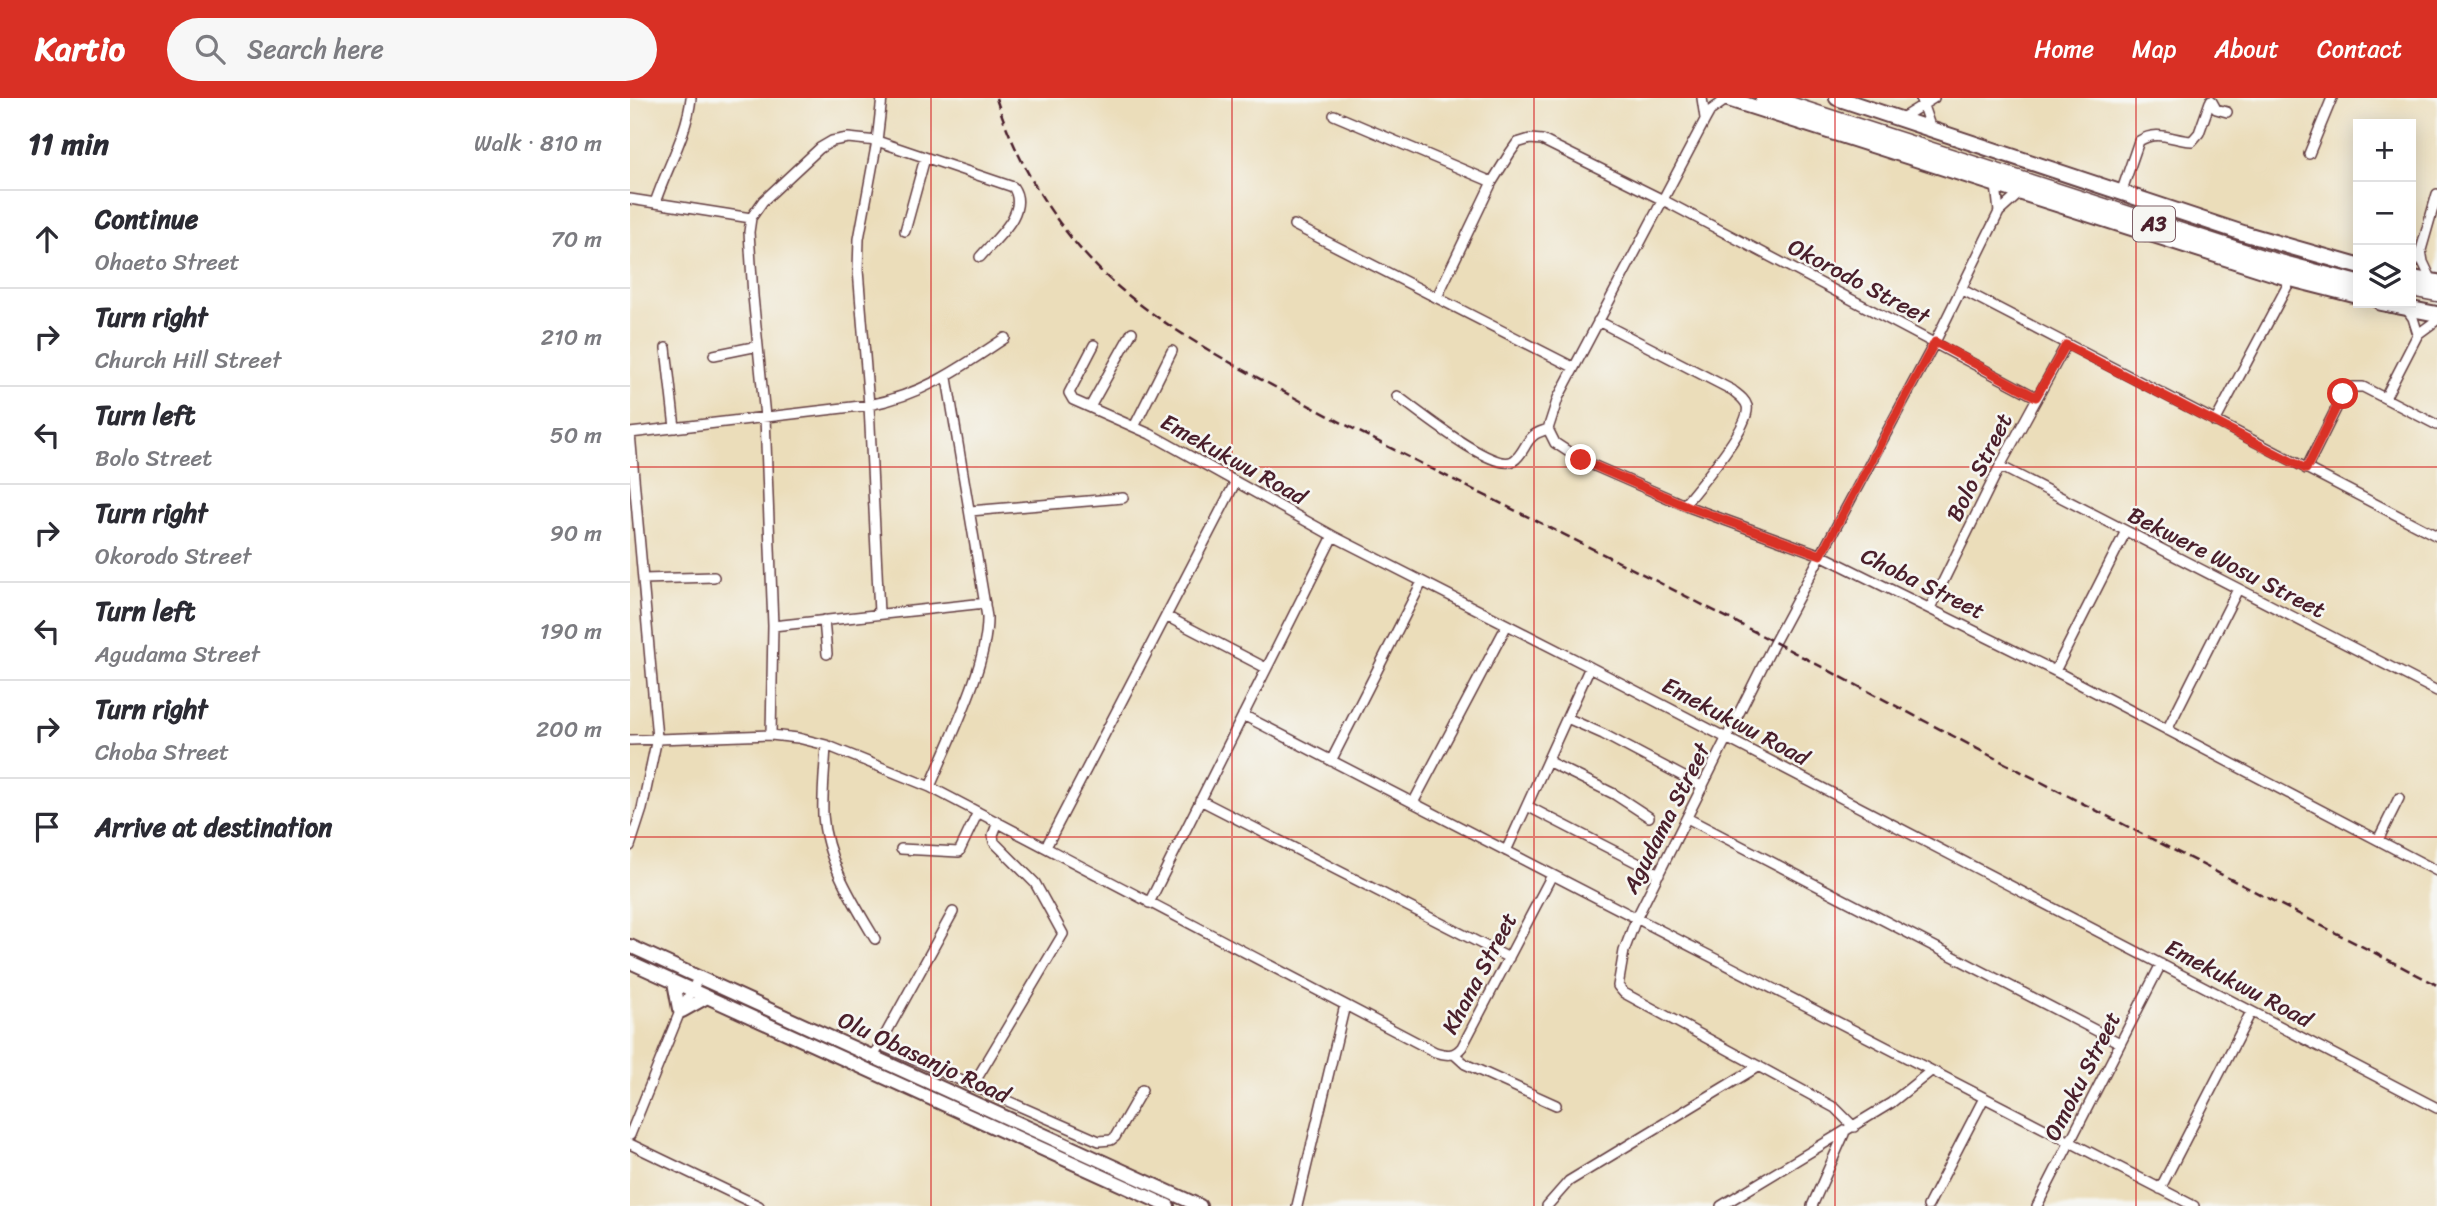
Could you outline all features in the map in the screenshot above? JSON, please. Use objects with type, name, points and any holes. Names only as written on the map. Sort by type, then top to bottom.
[{"type":"highway","name":"A3","points":[[1765,98],[2248,245],[2353,274]]},
{"type":"highway","name":"A3","points":[[1802,98],[1951,153],[2265,260],[2353,284]]},
{"type":"main road","points":[[1726,98],[2291,279],[2353,295]]},
{"type":"main road","points":[[1837,98],[2294,249],[2353,264]]},
{"type":"main road","points":[[2426,292],[2437,314]]},
{"type":"main road","name":"Olu Obasanjo Road","points":[[630,946],[1200,1206]]},
{"type":"main road","name":"Olu Obasanjo Road","points":[[630,962],[1166,1205]]},
{"type":"main road","points":[[674,982],[680,1011],[707,997]]},
{"type":"street","points":[[655,204],[664,175],[679,144],[691,98]]},
{"type":"street","points":[[879,613],[869,405],[858,270],[859,239],[882,98]]},
{"type":"street","points":[[1702,98],[1704,120]]},
{"type":"street","points":[[1398,396],[1476,452],[1503,463],[1516,459],[1532,436],[1548,429],[1558,398],[1573,368],[1704,120],[1710,111],[1726,98]]},
{"type":"street","points":[[1900,119],[1922,101],[1934,98]]},
{"type":"street","points":[[2309,155],[2332,98]]},
{"type":"street","points":[[2211,100],[2216,108],[2227,112]]},
{"type":"street","points":[[2121,193],[2139,141],[2164,134],[2192,141],[2199,132],[2211,100]]},
{"type":"street","points":[[1922,101],[1931,129]]},
{"type":"street","points":[[1334,115],[1492,182],[1437,297]]},
{"type":"street","points":[[771,735],[773,626],[765,416],[749,232],[751,218],[762,201],[820,148],[832,141],[848,138],[877,141],[1006,183],[1017,192],[1016,214],[980,257]]},
{"type":"street","name":"Okorodo Street","points":[[1492,182],[1517,143],[1531,139],[1542,140],[1663,200],[2036,397]]},
{"type":"street","points":[[905,231],[925,158]]},
{"type":"street","points":[[1996,185],[1999,212]]},
{"type":"street","points":[[1999,212],[2020,192]]},
{"type":"street","points":[[2416,258],[2421,250],[2437,194]]},
{"type":"street","points":[[630,200],[751,218]]},
{"type":"street","name":"Agudama Street","points":[[1759,1066],[1620,990],[1619,972],[1636,919],[1775,641],[1935,342],[1999,212]]},
{"type":"street","points":[[1294,225],[1573,368]]},
{"type":"street","points":[[2418,334],[2413,318],[2426,292],[2428,274],[2421,250]]},
{"type":"street","points":[[2215,422],[2291,279]]},
{"type":"street","points":[[1961,289],[2437,536]]},
{"type":"street","points":[[2385,398],[2418,334],[2437,320]]},
{"type":"street","points":[[1598,321],[1732,390],[1747,406],[1746,418],[1737,436],[1684,505]]},
{"type":"street","points":[[1090,407],[1132,331]]},
{"type":"street","points":[[630,846],[642,809],[657,738],[630,433],[869,405],[898,399],[947,378],[1005,338]]},
{"type":"street","name":"Emekukwu Road","points":[[1094,345],[1069,393],[1070,399],[1134,427],[1333,536],[2437,1108]]},
{"type":"street","name":"Bolo Street","points":[[1930,608],[2000,466],[2066,345]]},
{"type":"street","points":[[714,355],[758,346]]},
{"type":"street","points":[[666,348],[675,428]]},
{"type":"street","points":[[1134,427],[1172,351]]},
{"type":"street","points":[[930,788],[984,650],[987,635],[985,603],[947,378]]},
{"type":"street","points":[[2306,469],[2343,394],[2352,387],[2363,387],[2437,425]]},
{"type":"street","name":"Choba Street","points":[[1548,429],[1555,443],[1581,460],[1684,505],[1821,555],[2055,671],[2437,871]]},
{"type":"street","name":"Bekwere Wosu Street","points":[[2000,466],[2437,691]]},
{"type":"street","points":[[1046,847],[1235,483]]},
{"type":"street","points":[[970,512],[1123,498]]},
{"type":"street","points":[[2055,671],[2126,531]]},
{"type":"street","points":[[1149,903],[1333,536]]},
{"type":"street","points":[[643,579],[714,577]]},
{"type":"street","points":[[1331,761],[1422,582]]},
{"type":"street","points":[[2168,730],[2238,589]]},
{"type":"street","points":[[773,626],[985,603]]},
{"type":"street","points":[[1166,616],[1266,668]]},
{"type":"street","points":[[824,620],[827,654]]},
{"type":"street","points":[[1413,803],[1507,625]]},
{"type":"street","points":[[1506,851],[1590,667]]},
{"type":"street","points":[[1243,715],[2193,1206]]},
{"type":"street","points":[[1567,718],[1603,733],[1703,787]]},
{"type":"street","name":"Khana Street","points":[[630,740],[771,735],[826,745],[930,788],[1435,1052],[1446,1055],[1454,1054],[1462,1047],[1552,876]]},
{"type":"street","points":[[826,745],[824,818],[829,843],[844,887],[875,939]]},
{"type":"street","points":[[1547,761],[1614,794],[1649,817]]},
{"type":"street","points":[[2378,840],[2399,798]]},
{"type":"street","points":[[1200,800],[1509,958]]},
{"type":"street","points":[[1527,806],[1659,874]]},
{"type":"street","points":[[901,849],[959,852],[978,812]]},
{"type":"street","points":[[1687,818],[2120,1043]]},
{"type":"street","points":[[973,1085],[1063,934],[1035,883],[994,842],[993,835],[998,822]]},
{"type":"street","points":[[873,1057],[953,912]]},
{"type":"street","name":"Omoku Street","points":[[2037,1206],[2161,964]]},
{"type":"street","points":[[630,1135],[696,975]]},
{"type":"street","points":[[1297,1206],[1345,1005]]},
{"type":"street","points":[[2160,1189],[2251,1012]]},
{"type":"street","points":[[880,1045],[1099,1141],[1115,1137],[1142,1090]]},
{"type":"street","points":[[1454,1054],[1465,1064],[1556,1105]]},
{"type":"street","points":[[1547,1206],[1569,1181],[1759,1066],[1835,1108],[1854,1127]]},
{"type":"street","points":[[1721,1206],[1845,1133],[1891,1103],[1931,1071]]},
{"type":"street","points":[[1928,1206],[1984,1098]]},
{"type":"street","points":[[1812,1206],[1845,1133]]},
{"type":"street","points":[[630,1144],[759,1206]]},
{"type":"railway","points":[[996,98],[1017,152],[1031,178],[1046,203],[1082,250],[1102,272],[1143,307],[1208,350],[1377,441],[1662,584],[2437,985]]},
{"type":"route","points":[[1581,460],[1689,507],[1821,555],[1935,342],[2036,397],[2066,345],[2306,469],[2343,394]]}]
